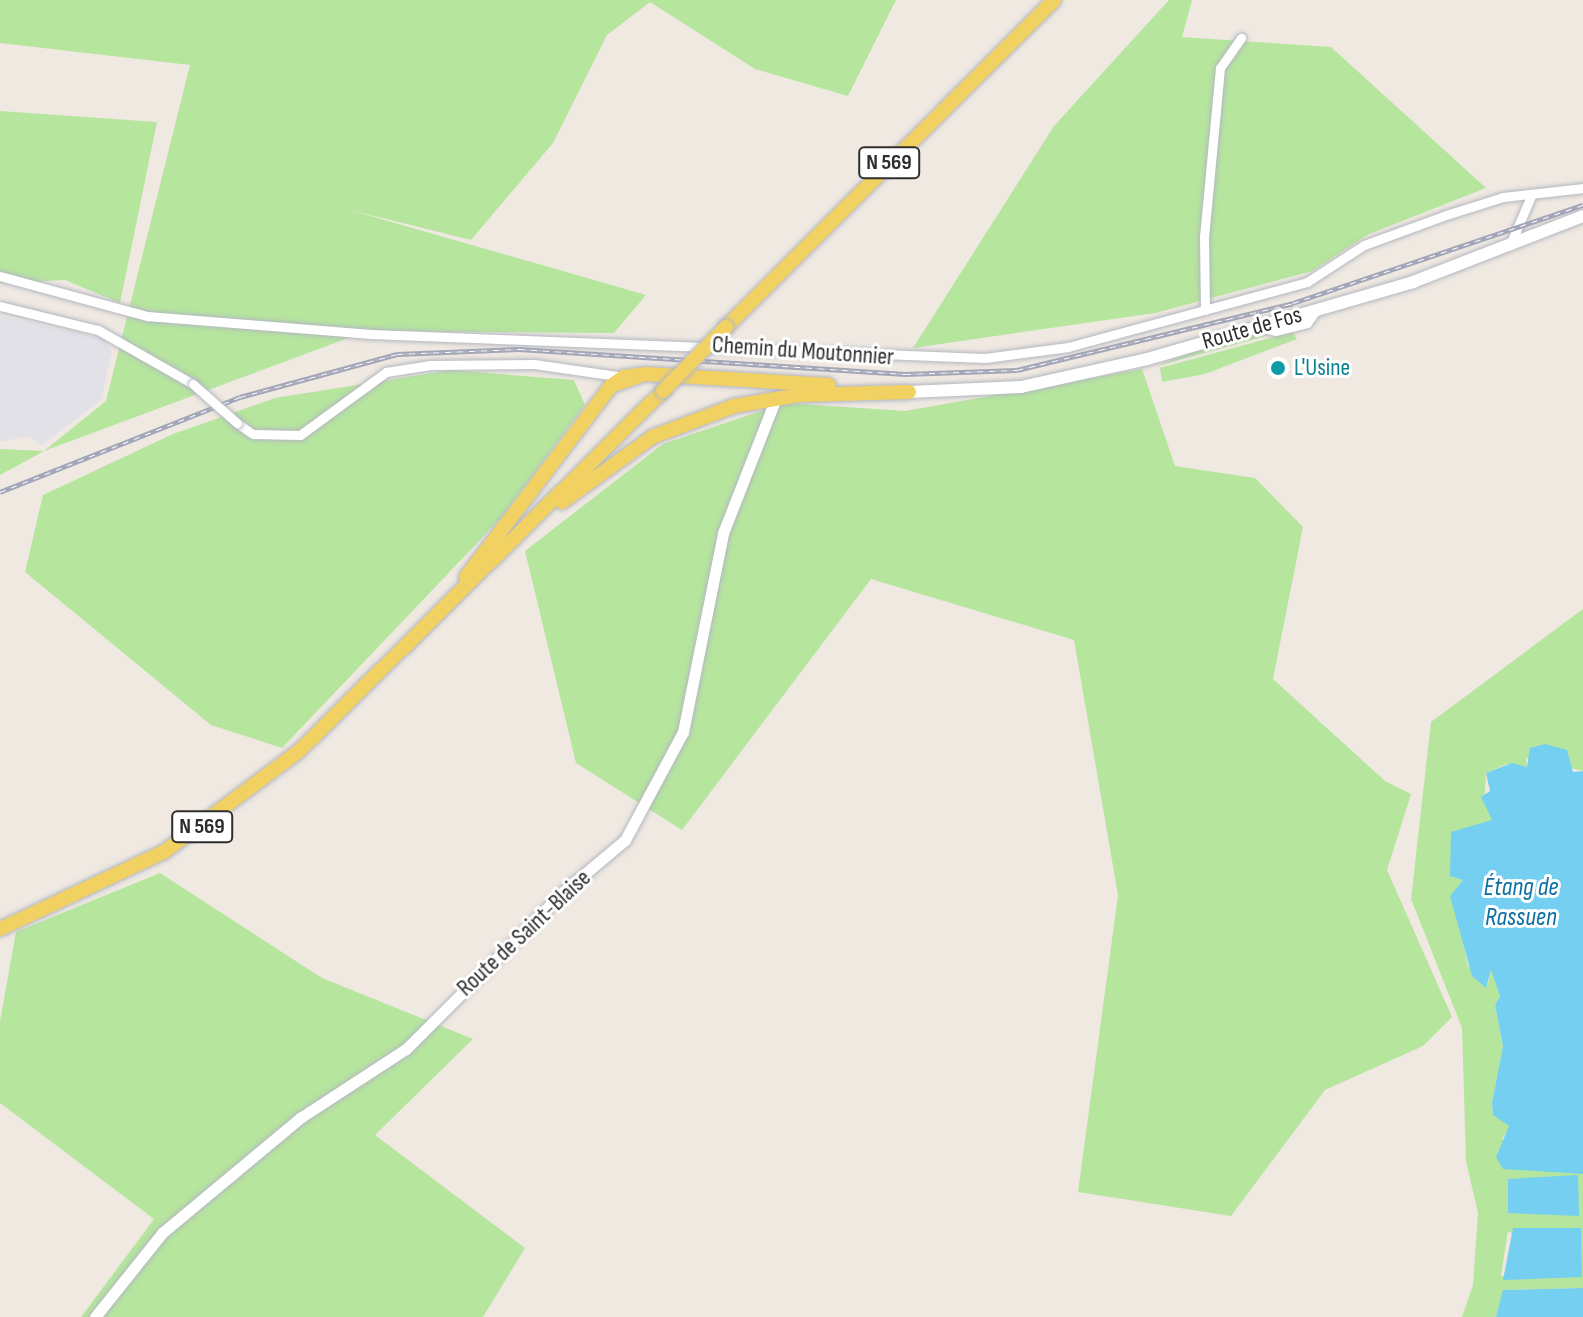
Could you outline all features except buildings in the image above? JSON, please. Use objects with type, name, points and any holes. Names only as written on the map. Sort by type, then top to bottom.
[{"type":"main road","name":"N 569","points":[[0,929],[104,885],[200,828],[299,751],[513,543],[1054,0]]},
{"type":"main road","name":"Route de Fos","points":[[909,392],[1021,387],[1256,327],[1509,248],[1583,216]]},
{"type":"main road","points":[[618,382],[645,374],[909,392]]},
{"type":"main road","points":[[732,379],[757,400]]},
{"type":"main road","points":[[513,543],[594,475],[661,433],[726,402],[732,379]]},
{"type":"main road","points":[[766,380],[776,398]]},
{"type":"main road","points":[[757,400],[766,380]]},
{"type":"main road","name":"N 569","points":[[454,599],[618,382]]},
{"type":"main road","points":[[661,433],[757,400],[909,392]]},
{"type":"street","points":[[1205,310],[1204,237],[1220,68],[1241,38]]},
{"type":"street","name":"Chemin du Moutonnier","points":[[0,276],[147,316],[906,358],[1068,347],[1307,282],[1402,230],[1503,197],[1583,188]]},
{"type":"street","points":[[1509,248],[1531,196]]},
{"type":"street","points":[[0,306],[98,330],[193,384],[253,434],[300,435],[386,372],[430,365],[489,361],[596,371],[618,382]]},
{"type":"street","points":[[596,371],[618,382]]},
{"type":"street","name":"Route de Saint-Blaise","points":[[95,1317],[162,1233],[300,1118],[406,1049],[563,892],[625,840],[683,732],[723,533],[776,398]]},
{"type":"street","points":[[757,400],[765,425]]},
{"type":"shaded area","points":[[0,316],[104,339],[112,352],[101,400],[42,445],[29,436],[0,442]]},
{"type":"green space","points":[[0,0],[896,0],[848,96],[755,69],[650,2],[607,35],[553,143],[471,240],[350,210],[646,295],[614,333],[367,331],[44,451],[106,401],[190,65],[0,43]]},
{"type":"green space","points":[[1169,0],[1192,0],[1182,37],[1331,47],[1486,188],[1369,234],[1312,271],[1155,313],[913,348],[1054,126]]},
{"type":"green space","points":[[0,111],[157,122],[120,303],[65,280],[0,283]]},
{"type":"green space","points":[[1292,332],[1297,339],[1205,374],[1162,382],[1160,368]]},
{"type":"green space","points":[[1254,333],[1273,334],[1157,366],[1199,348]]},
{"type":"green space","points":[[1142,369],[1175,466],[1255,478],[1303,527],[1273,679],[1385,781],[1411,794],[1387,870],[1452,1017],[1423,1046],[1325,1090],[1231,1216],[1078,1192],[1118,895],[1074,640],[871,579],[682,830],[576,763],[525,551],[663,444],[785,403],[905,411]]},
{"type":"green space","points":[[451,370],[574,380],[585,405],[500,519],[282,748],[211,725],[25,572],[43,495],[173,434],[275,398]]},
{"type":"green space","points":[[0,449],[44,451],[0,475]]},
{"type":"green space","points":[[1583,609],[1583,771],[1526,758],[1527,767],[1507,764],[1486,773],[1484,804],[1493,811],[1492,820],[1450,865],[1463,880],[1455,901],[1468,966],[1488,984],[1491,969],[1500,996],[1495,1005],[1503,1046],[1492,1103],[1493,1115],[1510,1126],[1502,1139],[1583,1174],[1583,1288],[1504,1290],[1496,1317],[1462,1317],[1473,1285],[1478,1213],[1466,1161],[1462,1028],[1411,899],[1431,722]],"holes":[[[1508,1231],[1582,1277],[1501,1276]]]},
{"type":"green space","points":[[160,873],[322,978],[473,1039],[375,1135],[525,1248],[483,1317],[81,1317],[154,1219],[0,1103],[0,1021],[16,932]]},
{"type":"water","name":"Étang de Rassuen","points":[[1545,744],[1567,750],[1573,772],[1583,771],[1583,1174],[1503,1169],[1496,1157],[1509,1126],[1493,1115],[1492,1103],[1503,1046],[1495,1005],[1500,996],[1491,970],[1486,988],[1472,976],[1450,896],[1463,880],[1450,876],[1451,832],[1492,820],[1481,797],[1490,791],[1486,773],[1512,763],[1527,767],[1530,748]]},
{"type":"water","points":[[1578,1175],[1579,1216],[1508,1213],[1508,1179]]},
{"type":"water","points":[[1513,1228],[1581,1228],[1582,1277],[1503,1280]]},
{"type":"water","points":[[1583,1288],[1583,1317],[1496,1317],[1503,1290]]},
{"type":"railway","points":[[0,492],[240,397],[397,354],[519,349],[905,374],[1017,370],[1293,303],[1583,205]]},
{"type":"place","name":"L'Usine","points":[[1278,368]]}]
